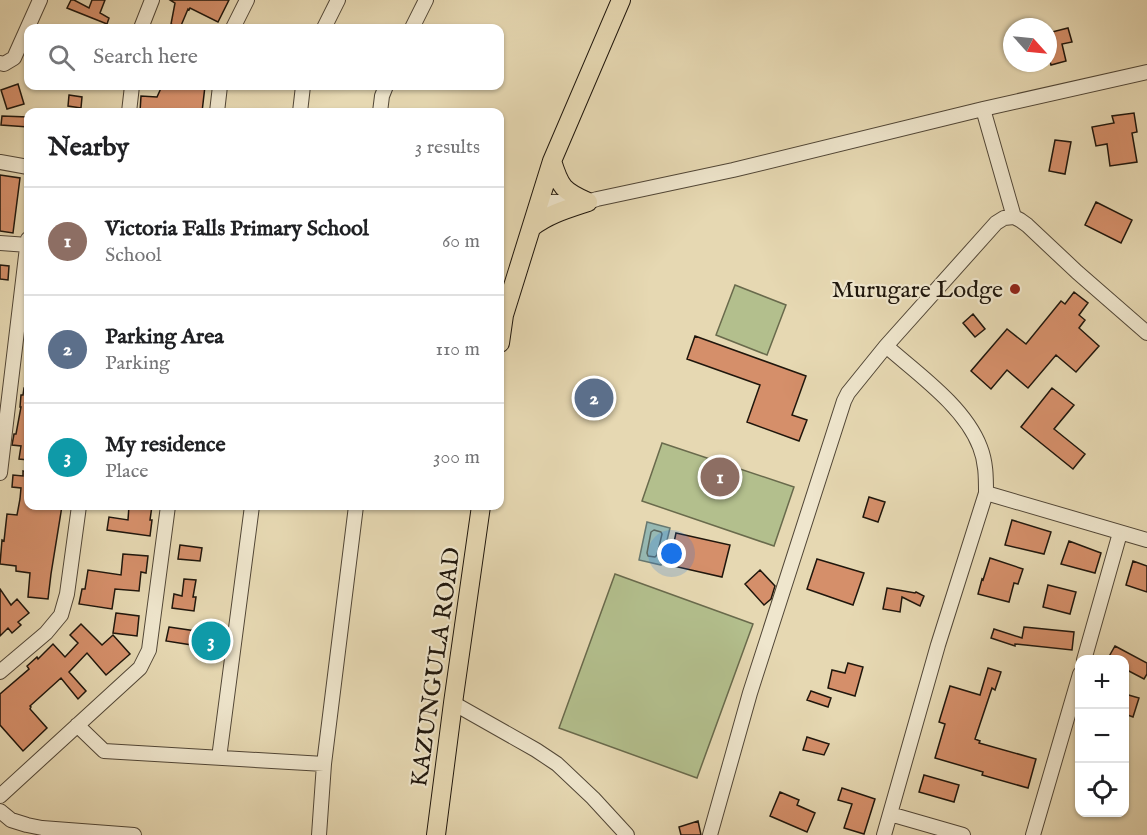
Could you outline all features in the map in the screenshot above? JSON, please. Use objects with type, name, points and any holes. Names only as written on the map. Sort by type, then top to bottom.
[{"type":"main road","points":[[504,315],[552,161],[621,0]]},
{"type":"main road","points":[[552,161],[557,177],[565,190],[570,195],[588,202]]},
{"type":"main road","points":[[532,227],[559,211],[588,202]]},
{"type":"main road","name":"KAZUNGULA ROAD","points":[[436,835],[481,510]]},
{"type":"street","points":[[29,24],[40,0]]},
{"type":"street","points":[[143,24],[152,0]]},
{"type":"street","points":[[235,24],[247,0]]},
{"type":"street","points":[[326,24],[338,0]]},
{"type":"street","points":[[414,24],[426,0]]},
{"type":"street","points":[[0,63],[4,64],[14,58],[24,36]]},
{"type":"street","points":[[539,202],[588,202],[1147,72]]},
{"type":"street","points":[[129,108],[132,90]]},
{"type":"street","points":[[217,108],[220,90]]},
{"type":"street","points":[[300,108],[303,90]]},
{"type":"street","points":[[380,108],[384,90]]},
{"type":"street","points":[[983,109],[1014,217]]},
{"type":"street","points":[[0,162],[24,165]]},
{"type":"street","points":[[710,835],[750,693],[844,401],[886,346],[996,223],[1014,217],[1027,225],[1147,333]]},
{"type":"street","points":[[0,243],[24,242]]},
{"type":"street","points":[[0,473],[3,419],[24,270]]},
{"type":"street","points":[[884,835],[938,645],[986,493],[985,465],[980,447],[968,423],[950,402],[886,346]]},
{"type":"street","points":[[986,493],[1147,540]]},
{"type":"street","points":[[0,672],[46,633],[61,615],[67,594],[78,510]]},
{"type":"street","points":[[0,796],[140,668],[149,650],[167,510]]},
{"type":"street","points":[[219,758],[251,510]]},
{"type":"street","points":[[319,835],[324,764],[356,510]]},
{"type":"street","points":[[1085,655],[1120,533]]},
{"type":"street","points":[[1033,835],[1075,691]]},
{"type":"street","points":[[453,703],[536,750],[557,765],[593,798],[625,834]]},
{"type":"street","points":[[77,725],[104,750],[324,764]]},
{"type":"street","points":[[0,811],[11,820],[42,828],[131,835]]},
{"type":"street","points":[[890,814],[963,835]]},
{"type":"green space","points":[[735,285],[786,305],[767,355],[716,335]]},
{"type":"green space","points":[[662,443],[794,487],[774,546],[642,501]]},
{"type":"green space","points":[[615,574],[753,624],[697,778],[559,728]]},
{"type":"water","points":[[647,522],[670,528],[661,565],[639,560]]},
{"type":"building","points":[[71,0],[89,8],[92,0],[105,0],[100,13],[109,18],[107,24],[67,8]]},
{"type":"building","points":[[170,0],[229,0],[218,22],[190,8],[182,24],[171,24],[175,3]]},
{"type":"building","points":[[1068,28],[1072,42],[1062,44],[1066,61],[1057,63],[1057,31]]},
{"type":"building","points":[[18,84],[24,104],[7,109],[1,90]]},
{"type":"building","points":[[160,90],[205,90],[202,108],[140,108],[141,96],[157,97]]},
{"type":"building","points":[[69,95],[82,97],[81,108],[68,106]]},
{"type":"building","points":[[1134,113],[1137,132],[1132,133],[1137,162],[1110,166],[1107,144],[1096,146],[1092,127],[1114,123],[1112,116]]},
{"type":"building","points":[[2,116],[24,117],[24,127],[1,125]]},
{"type":"building","points":[[1055,140],[1071,142],[1065,174],[1049,171]]},
{"type":"building","points":[[0,175],[20,178],[13,233],[0,231]]},
{"type":"building","points":[[1096,202],[1132,220],[1121,243],[1085,225]]},
{"type":"building","points":[[0,265],[9,266],[8,280],[0,279]]},
{"type":"building","points":[[1074,292],[1088,303],[1079,315],[1085,320],[1079,328],[1099,346],[1076,372],[1056,355],[1028,388],[1007,370],[991,389],[971,371],[1007,329],[1026,344],[1061,301],[1065,304]]},
{"type":"building","points":[[973,314],[985,329],[975,337],[963,323]]},
{"type":"building","points":[[695,336],[806,376],[792,415],[807,420],[799,441],[747,422],[760,385],[687,359]]},
{"type":"building","points":[[24,388],[24,460],[19,459],[21,446],[12,445],[21,407],[21,395],[23,395]]},
{"type":"building","points":[[1052,388],[1074,405],[1054,429],[1085,454],[1073,469],[1021,427]]},
{"type":"building","points":[[23,471],[24,510],[61,510],[48,599],[28,597],[30,573],[16,571],[16,566],[0,564],[7,514],[17,515],[20,499],[21,488],[12,487],[13,475],[23,476]]},
{"type":"building","points":[[869,497],[885,502],[878,522],[863,517]]},
{"type":"building","points":[[129,510],[151,510],[150,536],[107,530],[109,517],[128,520]]},
{"type":"building","points":[[1012,520],[1051,532],[1044,554],[1005,545]]},
{"type":"building","points":[[676,533],[730,545],[722,577],[669,565]]},
{"type":"building","points":[[1069,541],[1101,553],[1095,573],[1061,564]]},
{"type":"building","points":[[180,545],[202,548],[200,561],[178,559]]},
{"type":"building","points":[[123,554],[148,556],[146,573],[141,572],[139,591],[115,589],[112,609],[79,604],[82,589],[85,589],[88,570],[121,575]]},
{"type":"building","points":[[990,558],[1023,569],[1018,584],[1014,583],[1009,602],[978,594]]},
{"type":"building","points":[[817,559],[864,573],[853,605],[807,589]]},
{"type":"building","points":[[1133,561],[1147,566],[1147,592],[1126,585]]},
{"type":"building","points":[[760,570],[775,586],[771,599],[764,605],[745,584]]},
{"type":"building","points":[[184,579],[196,580],[193,597],[196,597],[194,611],[172,608],[174,594],[182,596]]},
{"type":"building","points":[[1048,585],[1076,592],[1070,614],[1043,607]]},
{"type":"building","points":[[887,588],[916,592],[924,596],[920,606],[902,597],[900,612],[883,609]]},
{"type":"building","points":[[0,589],[11,605],[17,599],[29,613],[18,622],[21,625],[12,633],[8,628],[0,636]]},
{"type":"building","points":[[116,613],[139,616],[137,636],[113,633]]},
{"type":"building","points":[[81,624],[102,645],[113,635],[130,654],[106,675],[87,653],[69,672],[86,691],[78,699],[61,678],[30,706],[30,709],[47,728],[23,751],[0,725],[0,694],[29,669],[27,666],[53,644],[65,657],[78,643],[70,635]]},
{"type":"building","points":[[169,627],[223,635],[222,650],[166,641]]},
{"type":"building","points":[[1024,627],[1074,632],[1072,650],[1015,644],[1015,646],[991,638],[994,629],[1022,638]]},
{"type":"building","points":[[1115,646],[1147,663],[1147,674],[1144,679],[1129,671],[1129,655],[1110,655]]},
{"type":"building","points":[[848,663],[863,667],[855,696],[828,688],[832,670],[845,673]]},
{"type":"building","points":[[988,668],[1001,672],[995,690],[992,688],[975,739],[980,741],[979,743],[1036,759],[1028,788],[935,758],[945,724],[939,722],[950,686],[980,695]]},
{"type":"building","points":[[811,691],[831,698],[828,707],[807,700]]},
{"type":"building","points":[[1129,695],[1139,698],[1133,717],[1129,716]]},
{"type":"building","points":[[807,737],[829,744],[824,755],[803,750]]},
{"type":"building","points":[[924,775],[959,785],[954,802],[919,792]]},
{"type":"building","points":[[842,788],[875,799],[864,834],[844,828],[852,804],[838,800]]},
{"type":"building","points":[[780,792],[799,800],[797,805],[815,813],[807,832],[770,816]]},
{"type":"building","points":[[698,821],[701,835],[681,835],[679,827]]},
{"type":"place","name":"Murugare Lodge","points":[[1015,289]]},
{"type":"place","name":"Parking Area","points":[[594,398]]},
{"type":"place","name":"Victoria Falls Primary School","points":[[720,477]]},
{"type":"place","name":"My residence","points":[[211,641]]}]
